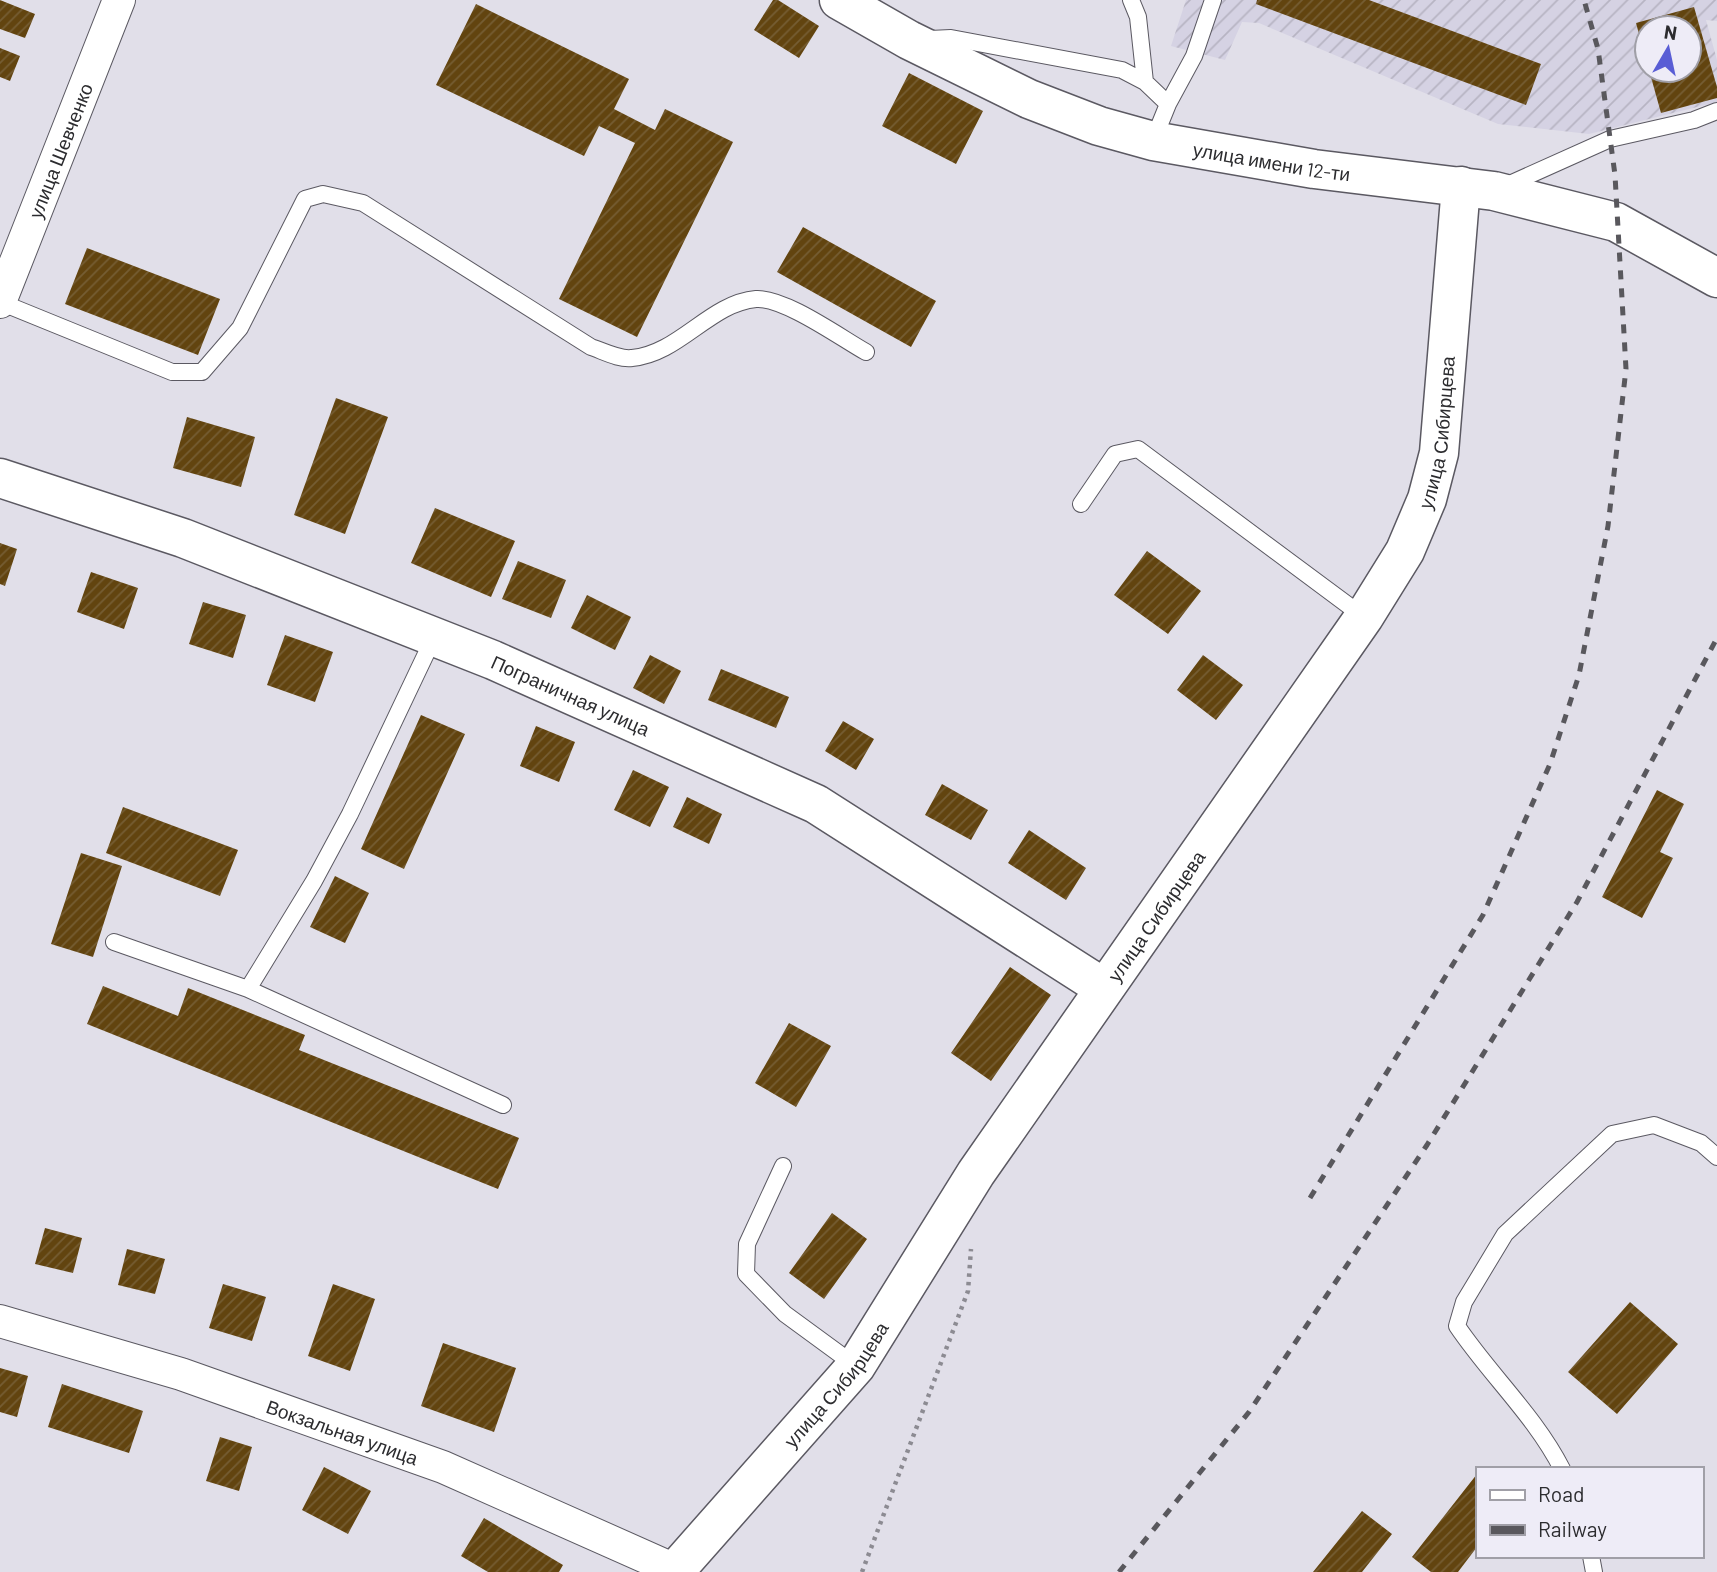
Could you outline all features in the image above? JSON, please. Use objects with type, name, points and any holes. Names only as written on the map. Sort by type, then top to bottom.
[{"type":"street","name":"улица Шевченко","points":[[0,302],[119,0]]},
{"type":"street","name":"улица имени 12-ти","points":[[839,0],[909,40],[1029,99],[1099,126],[1153,141],[1314,169],[1477,188],[1616,222],[1717,278]]},
{"type":"street","name":"улица Сибирцева","points":[[675,1571],[856,1366],[976,1173],[1364,617],[1405,551],[1427,499],[1439,453],[1477,188]]},
{"type":"street","name":"Пограничная улица","points":[[0,478],[183,538],[492,660],[816,804],[1104,988]]},
{"type":"street","name":"Вокзальная улица","points":[[0,1321],[181,1374],[443,1467],[675,1571]]},
{"type":"lane","points":[[1132,0],[1138,17],[1145,82]]},
{"type":"lane","points":[[1153,141],[1168,104],[1194,56],[1213,0]]},
{"type":"lane","points":[[909,40],[951,38],[1122,70],[1145,82],[1168,104]]},
{"type":"lane","points":[[1477,188],[1610,139],[1694,120],[1717,111]]},
{"type":"lane","points":[[0,302],[172,372],[202,372],[240,328],[305,199],[323,194],[363,204],[591,347],[630,359],[661,351],[720,312],[756,299],[780,304],[866,352]]},
{"type":"lane","points":[[1081,504],[1115,454],[1138,449],[1364,617]]},
{"type":"lane","points":[[248,989],[314,881],[344,825],[434,637]]},
{"type":"lane","points":[[114,942],[248,989],[503,1105]]},
{"type":"lane","points":[[1561,1467],[1547,1440],[1476,1354],[1457,1326],[1464,1302],[1505,1234],[1612,1134],[1654,1125],[1701,1143],[1717,1157]]},
{"type":"lane","points":[[783,1166],[747,1244],[746,1274],[785,1314],[856,1366]]},
{"type":"path","points":[[862,1572],[968,1291],[972,1239]]},
{"type":"shaded area","points":[[1186,0],[1717,0],[1717,21],[1706,20],[1717,60],[1717,102],[1589,134],[1498,124],[1259,23],[1242,22],[1225,60],[1171,46]]},
{"type":"building","points":[[0,0],[35,14],[25,38],[0,29]]},
{"type":"building","points":[[773,0],[778,0],[819,26],[799,58],[754,30]]},
{"type":"building","points":[[1257,0],[1369,0],[1541,64],[1526,105],[1256,4]]},
{"type":"building","points":[[476,4],[629,79],[614,109],[655,130],[665,109],[733,142],[637,337],[559,299],[635,143],[599,126],[584,156],[436,85]]},
{"type":"building","points":[[1694,7],[1696,14],[1669,14]]},
{"type":"building","points":[[1703,38],[1717,87],[1717,98],[1661,113],[1653,84],[1703,84]]},
{"type":"building","points":[[0,48],[20,56],[10,81],[0,77]]},
{"type":"building","points":[[909,73],[983,111],[956,164],[882,126]]},
{"type":"building","points":[[803,227],[936,301],[911,347],[777,272]]},
{"type":"building","points":[[87,248],[220,299],[198,355],[65,304]]},
{"type":"building","points":[[336,398],[388,417],[345,534],[294,515]]},
{"type":"building","points":[[187,417],[255,437],[241,487],[173,468]]},
{"type":"building","points":[[435,508],[515,541],[491,597],[411,563]]},
{"type":"building","points":[[0,543],[17,549],[5,586],[0,584]]},
{"type":"building","points":[[1147,551],[1201,591],[1168,634],[1114,595]]},
{"type":"building","points":[[518,561],[566,580],[551,618],[502,599]]},
{"type":"building","points":[[91,572],[138,588],[124,629],[77,612]]},
{"type":"building","points":[[587,595],[631,617],[615,650],[571,628]]},
{"type":"building","points":[[203,602],[246,615],[233,658],[189,644]]},
{"type":"building","points":[[285,635],[333,652],[315,702],[267,685]]},
{"type":"building","points":[[650,655],[681,671],[664,704],[633,688]]},
{"type":"building","points":[[1203,655],[1243,685],[1216,720],[1177,690]]},
{"type":"building","points":[[721,669],[789,697],[776,728],[708,700]]},
{"type":"building","points":[[421,715],[465,734],[404,869],[361,849]]},
{"type":"building","points":[[843,721],[874,739],[856,770],[825,751]]},
{"type":"building","points":[[536,726],[575,742],[559,782],[520,766]]},
{"type":"building","points":[[633,770],[669,787],[650,827],[614,810]]},
{"type":"building","points":[[942,784],[988,810],[971,840],[925,815]]},
{"type":"building","points":[[1657,790],[1684,804],[1660,852],[1673,858],[1642,918],[1602,897]]},
{"type":"building","points":[[687,797],[722,814],[709,844],[673,827]]},
{"type":"building","points":[[123,807],[238,850],[220,896],[106,853]]},
{"type":"building","points":[[1029,830],[1086,868],[1066,900],[1008,863]]},
{"type":"building","points":[[81,853],[122,866],[93,957],[51,944]]},
{"type":"building","points":[[335,876],[369,893],[345,943],[310,927]]},
{"type":"building","points":[[1010,967],[1051,995],[991,1081],[951,1053]]},
{"type":"building","points":[[103,986],[178,1016],[188,988],[305,1035],[299,1050],[519,1138],[498,1189],[87,1024]]},
{"type":"building","points":[[789,1023],[831,1046],[796,1107],[755,1083]]},
{"type":"building","points":[[832,1213],[867,1239],[824,1299],[789,1273]]},
{"type":"building","points":[[45,1228],[82,1238],[73,1273],[35,1264]]},
{"type":"building","points":[[127,1249],[165,1259],[155,1294],[118,1285]]},
{"type":"building","points":[[223,1284],[266,1297],[252,1341],[209,1328]]},
{"type":"building","points":[[333,1284],[375,1299],[350,1371],[308,1356]]},
{"type":"building","points":[[1630,1302],[1678,1344],[1617,1414],[1568,1372]]},
{"type":"building","points":[[443,1343],[516,1368],[494,1432],[421,1406]]},
{"type":"building","points":[[0,1368],[28,1376],[17,1417],[0,1412]]},
{"type":"building","points":[[62,1384],[143,1411],[129,1453],[48,1427]]},
{"type":"building","points":[[220,1437],[252,1447],[239,1491],[206,1481]]},
{"type":"building","points":[[324,1467],[371,1491],[348,1534],[302,1510]]},
{"type":"building","points":[[1476,1475],[1476,1548],[1458,1572],[1431,1572],[1412,1557]]},
{"type":"building","points":[[1362,1511],[1392,1534],[1362,1572],[1313,1572]]},
{"type":"building","points":[[484,1518],[563,1565],[559,1572],[488,1572],[461,1556]]},
{"type":"railway","points":[[1310,1198],[1483,915],[1550,764],[1579,675],[1608,526],[1626,369],[1615,175],[1598,49],[1584,0]]},
{"type":"railway","points":[[1119,1572],[1249,1412],[1427,1145],[1577,902],[1717,638]]}]
